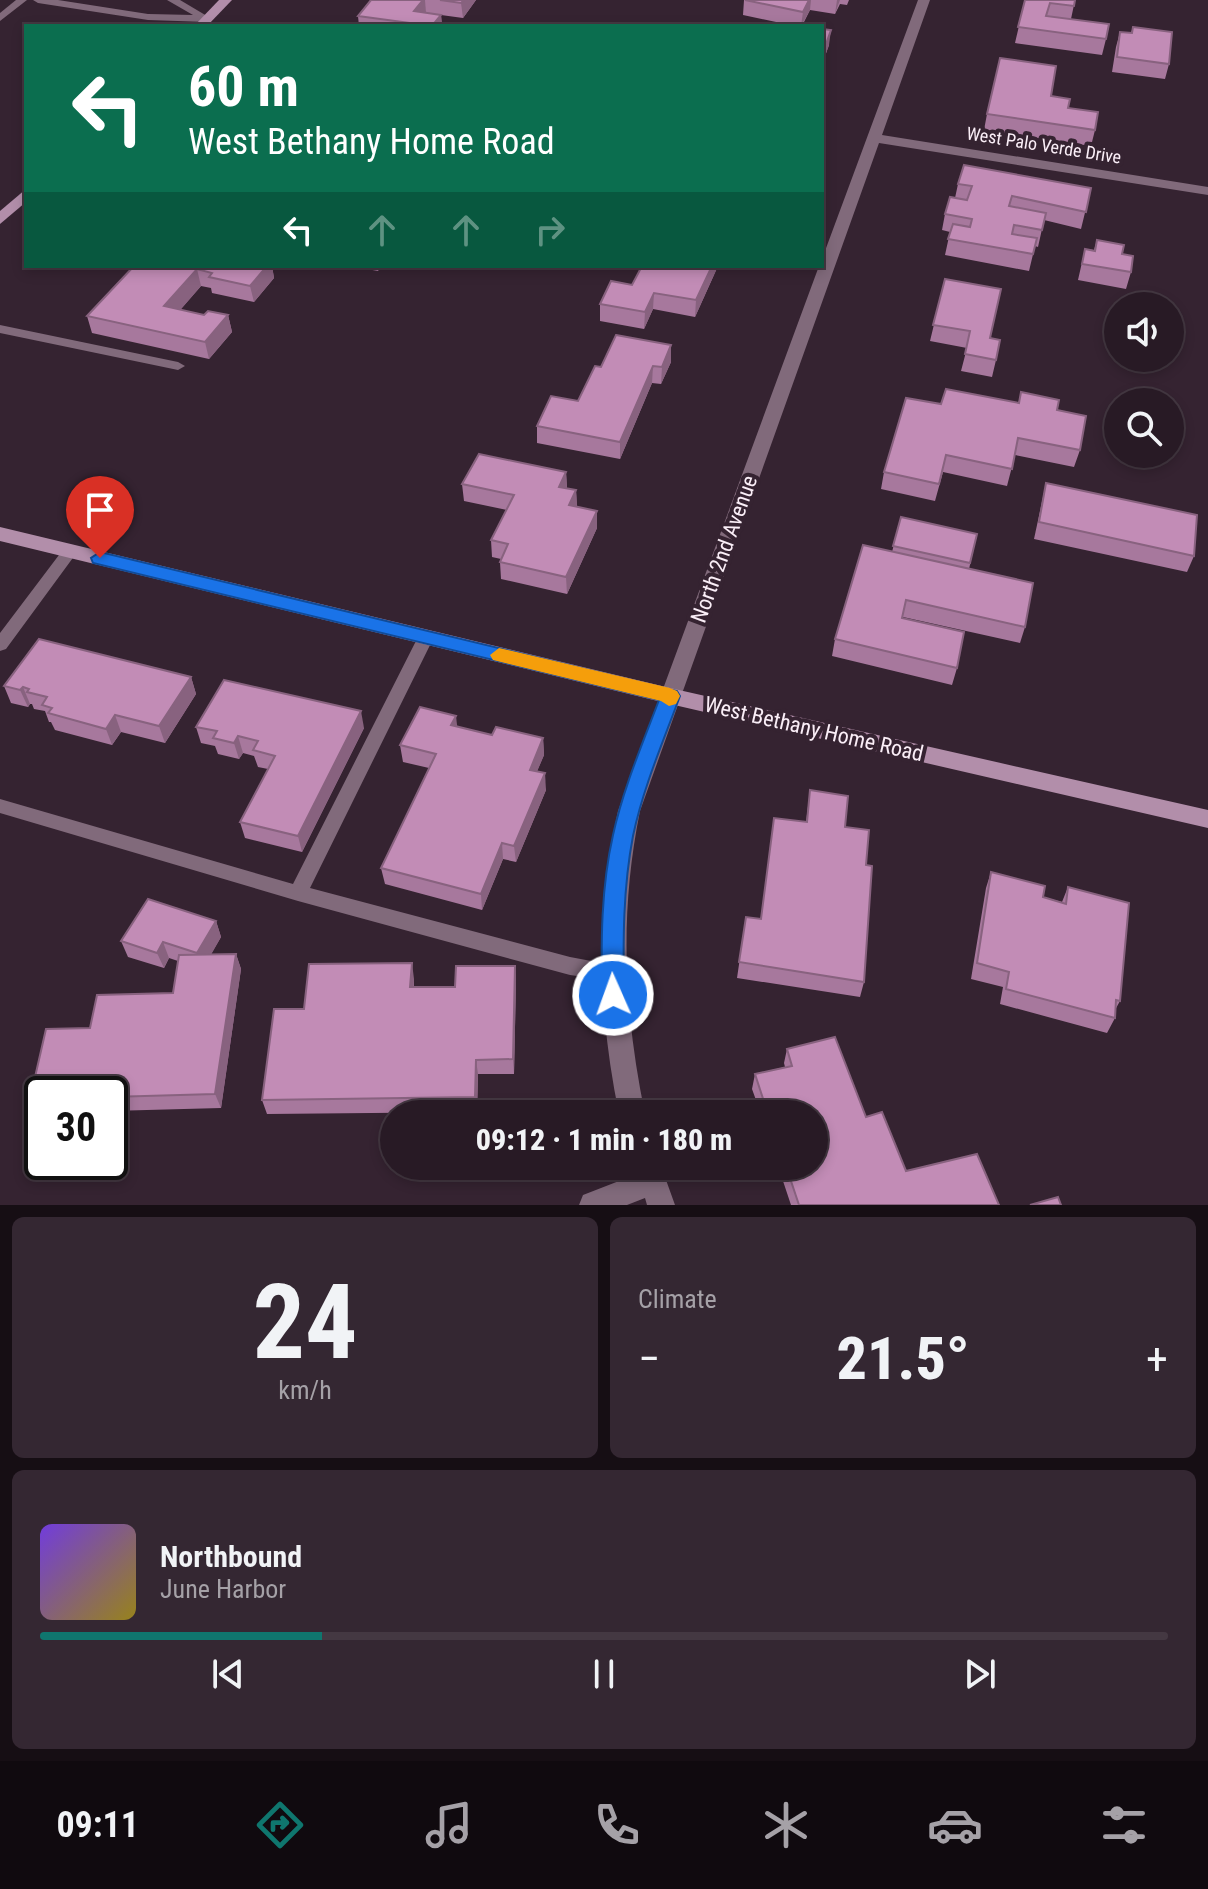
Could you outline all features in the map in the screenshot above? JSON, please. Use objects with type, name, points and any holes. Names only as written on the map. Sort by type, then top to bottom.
[{"type":"main road","points":[[203,22],[226,0]]},
{"type":"main road","points":[[0,219],[24,196]]},
{"type":"main road","name":"West Bethany Home Road","points":[[0,534],[670,696],[1208,819]]},
{"type":"street","name":"North 2nd Avenue","points":[[629,1100],[617,1038],[611,972],[614,889],[623,836],[637,784],[924,0]]},
{"type":"street","name":"West Palo Verde Drive","points":[[874,138],[1208,191]]},
{"type":"street","points":[[593,1205],[654,1184]]},
{"type":"lane","points":[[0,18],[22,0]]},
{"type":"lane","points":[[38,0],[203,22]]},
{"type":"lane","points":[[172,0],[203,22]]},
{"type":"lane","points":[[0,329],[178,366]]},
{"type":"lane","points":[[0,645],[70,551]]},
{"type":"lane","points":[[298,893],[426,637]]},
{"type":"lane","points":[[0,806],[298,893],[570,966],[611,972]]},
{"type":"building","points":[[371,0],[423,0],[414,11],[441,15],[434,24],[358,16]]},
{"type":"building","points":[[745,0],[809,0],[803,12]]},
{"type":"building","points":[[1025,0],[1075,0],[1074,6],[1050,3],[1046,16],[1109,24],[1106,39],[1018,27]]},
{"type":"building","points":[[1133,27],[1172,32],[1169,64],[1117,57],[1120,32],[1132,33]]},
{"type":"building","points":[[824,29],[831,30],[824,44]]},
{"type":"building","points":[[1000,58],[1056,66],[1051,96],[1070,99],[1068,108],[1098,112],[1095,130],[987,114]]},
{"type":"building","points":[[964,165],[1091,188],[1086,212],[1012,196],[1009,206],[1046,213],[1042,230],[1014,225],[1012,234],[1037,238],[1033,254],[948,239],[953,224],[970,227],[972,219],[945,214],[950,197],[967,200],[972,186],[958,184]]},
{"type":"building","points":[[1097,240],[1124,245],[1122,254],[1133,256],[1131,272],[1082,264],[1085,249],[1095,251]]},
{"type":"building","points":[[132,268],[265,268],[250,286],[209,277],[212,273],[197,269],[164,306],[204,315],[208,311],[228,315],[205,342],[87,316]]},
{"type":"building","points":[[641,268],[711,268],[696,300],[654,293],[645,312],[600,304],[611,281],[632,285]]},
{"type":"building","points":[[945,279],[1001,289],[990,338],[1000,340],[996,360],[965,354],[970,331],[933,325]]},
{"type":"building","points":[[616,335],[671,345],[662,367],[653,366],[620,442],[537,426],[551,396],[578,401],[595,366],[601,367]]},
{"type":"building","points":[[946,389],[1019,403],[1021,392],[1059,400],[1057,410],[1086,416],[1080,450],[1018,438],[1012,469],[946,455],[939,484],[884,472],[906,398],[941,404]]},
{"type":"building","points":[[479,454],[566,472],[559,487],[576,490],[569,505],[597,511],[566,577],[500,562],[508,544],[491,540],[514,495],[462,484]]},
{"type":"building","points":[[1046,483],[1197,515],[1194,556],[1039,522]]},
{"type":"building","points":[[901,517],[977,534],[970,563],[893,546]]},
{"type":"building","points":[[863,545],[1033,583],[1025,627],[906,600],[902,618],[964,632],[957,668],[835,639]]},
{"type":"building","points":[[39,639],[191,677],[159,726],[115,715],[106,729],[48,713],[52,708],[42,705],[47,697],[27,692],[29,689],[23,687],[20,690],[4,686]]},
{"type":"building","points":[[224,680],[361,711],[298,836],[240,822],[275,756],[253,750],[258,741],[238,736],[234,743],[213,738],[217,731],[196,727]]},
{"type":"building","points":[[420,707],[456,716],[451,725],[492,735],[496,727],[543,738],[530,770],[545,773],[514,846],[502,843],[481,894],[381,868],[436,754],[400,745]]},
{"type":"building","points":[[810,790],[848,796],[845,827],[869,830],[866,865],[872,866],[864,982],[739,962],[746,917],[761,919],[774,818],[807,822]]},
{"type":"building","points":[[991,872],[1045,886],[1043,897],[1066,904],[1068,887],[1129,903],[1120,1001],[1116,1000],[1115,1018],[1006,989],[1009,972],[977,963]]},
{"type":"building","points":[[148,899],[216,921],[197,953],[163,942],[157,953],[121,941]]},
{"type":"building","points":[[236,954],[215,1094],[128,1096],[128,1076],[35,1076],[46,1029],[90,1028],[97,995],[173,993],[179,955]]},
{"type":"building","points":[[412,963],[410,987],[455,987],[456,966],[515,966],[513,1059],[476,1060],[475,1097],[262,1100],[274,1009],[304,1009],[309,964]]},
{"type":"building","points":[[835,1037],[866,1117],[882,1112],[906,1171],[977,1154],[999,1205],[799,1205],[791,1180],[828,1180],[828,1100],[763,1100],[755,1074],[792,1066],[787,1049]]},
{"type":"building","points":[[1058,1197],[1061,1205],[1030,1205]]},
{"type":"slow traffic","points":[[499,655],[670,696],[669,699]]},
{"type":"route","points":[[100,558],[670,696],[637,784],[618,862],[612,915],[613,995]]}]
